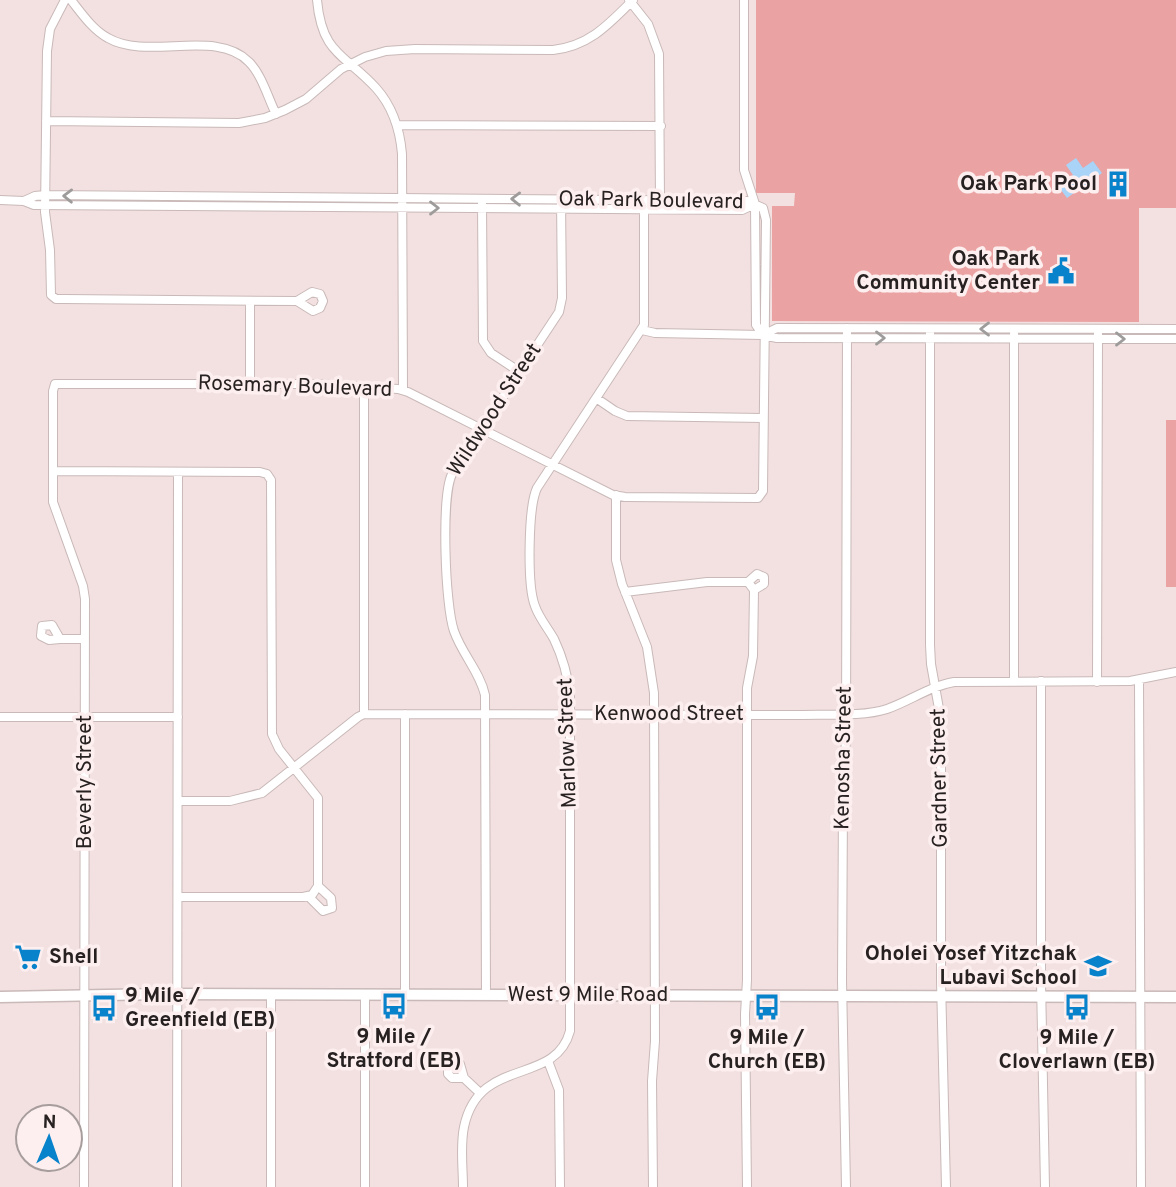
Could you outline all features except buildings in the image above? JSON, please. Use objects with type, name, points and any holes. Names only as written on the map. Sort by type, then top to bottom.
[{"type":"main road","name":"West 9 Mile Road","points":[[0,996],[178,994],[1176,997]]},
{"type":"street","points":[[65,0],[54,19],[48,40],[45,200],[50,250],[50,292],[54,298],[297,301]]},
{"type":"street","points":[[71,0],[97,30],[121,43],[138,46],[214,47],[235,52],[252,65],[276,114]]},
{"type":"street","points":[[317,0],[319,19],[334,51],[377,90],[397,125],[402,154],[403,390]]},
{"type":"street","points":[[744,0],[744,170],[755,204],[756,325],[763,335]]},
{"type":"street","points":[[46,121],[239,123],[276,114],[306,99],[333,75],[375,54],[394,50],[570,48],[597,35],[631,1],[649,24],[657,46],[660,69],[660,210]]},
{"type":"street","points":[[397,125],[661,126]]},
{"type":"street","name":"Oak Park Boulevard","points":[[0,200],[24,201],[34,205],[45,200],[482,203],[742,211],[755,204]]},
{"type":"street","name":"Marlow Street","points":[[548,1061],[568,1040],[571,1023],[570,714],[565,667],[534,605],[531,583],[532,500],[552,464],[642,330],[645,306],[644,200]]},
{"type":"street","name":"Oak Park Boulevard","points":[[561,204],[660,200],[747,201],[755,204]]},
{"type":"street","points":[[482,203],[483,341],[491,353],[520,372]]},
{"type":"street","name":"Wildwood Street","points":[[486,995],[486,714],[482,685],[462,650],[452,624],[447,578],[448,484],[561,309],[561,204]]},
{"type":"street","points":[[596,398],[627,416],[763,418],[765,215],[763,208],[755,204]]},
{"type":"street","points":[[756,251],[766,251]]},
{"type":"street","points":[[756,289],[766,289]]},
{"type":"street","points":[[250,301],[250,384]]},
{"type":"street","points":[[642,330],[763,335],[777,338],[930,328],[1064,339],[1176,339]]},
{"type":"street","name":"Gardner Street","points":[[930,328],[930,645],[941,712],[946,1187]]},
{"type":"street","points":[[847,333],[930,338],[1014,334],[1064,328],[1176,329]]},
{"type":"street","points":[[1064,328],[1064,339]]},
{"type":"street","points":[[1097,681],[1098,329]]},
{"type":"street","name":"Kenosha Street","points":[[846,1187],[843,805],[846,767],[847,333]]},
{"type":"street","points":[[1014,334],[1014,681]]},
{"type":"street","name":"Rosemary Boulevard","points":[[55,384],[315,384],[403,390],[616,495],[761,497],[763,418]]},
{"type":"street","name":"Beverly Street","points":[[55,384],[53,502],[83,586],[85,639],[84,1187]]},
{"type":"street","points":[[178,801],[248,798],[270,788],[365,714],[364,388]]},
{"type":"street","points":[[53,471],[260,472],[269,476],[272,499],[271,729],[278,749],[319,802],[318,886],[308,897]]},
{"type":"street","points":[[177,1187],[178,472]]},
{"type":"street","points":[[616,495],[616,561],[625,593],[647,647],[654,684],[653,1187]]},
{"type":"street","points":[[625,593],[707,582],[748,582],[757,574],[764,577],[764,584],[754,590]]},
{"type":"street","points":[[747,1187],[747,685],[753,656],[754,590],[748,582]]},
{"type":"street","points":[[60,639],[85,639]]},
{"type":"street","points":[[1141,1187],[1139,681],[1176,672]]},
{"type":"street","name":"Kenwood Street","points":[[365,714],[846,713],[883,710],[936,687],[960,681],[1139,681]]},
{"type":"street","points":[[1041,681],[1045,1187]]},
{"type":"street","points":[[405,714],[405,995]]},
{"type":"street","points":[[0,717],[178,717]]},
{"type":"street","points":[[178,897],[308,897],[323,911],[332,908],[331,898],[318,886]]},
{"type":"street","points":[[271,995],[271,1187]]},
{"type":"street","points":[[365,995],[365,1187]]},
{"type":"street","points":[[463,1187],[463,1130],[470,1108],[480,1093],[505,1076],[548,1061],[559,1090],[560,1187]]},
{"type":"street","points":[[464,1078],[480,1093]]},
{"type":"shaded area","points":[[756,0],[1176,0],[1176,208],[1139,208],[1139,322],[772,321],[772,206],[794,206],[795,193],[756,193]]},
{"type":"shaded area","points":[[1166,420],[1176,420],[1176,587],[1166,587]]},
{"type":"water","points":[[1076,158],[1083,168],[1093,161],[1102,173],[1067,198],[1058,186],[1073,175],[1066,165]]},
{"type":"place","name":"Oak Park Pool","points":[[1118,184]]},
{"type":"place","name":"Oak Park Community Center","points":[[1061,271]]},
{"type":"place","name":"Shell","points":[[28,957]]},
{"type":"place","name":"Oholei Yosef Yitzchak Lubavi School","points":[[1098,966]]},
{"type":"place","name":"9 Mile / Stratford (EB)","points":[[394,1006]]},
{"type":"place","name":"9 Mile / Church (EB)","points":[[767,1007]]},
{"type":"place","name":"9 Mile / Cloverlawn (EB)","points":[[1077,1007]]},
{"type":"place","name":"9 Mile / Greenfield (EB)","points":[[104,1008]]}]
